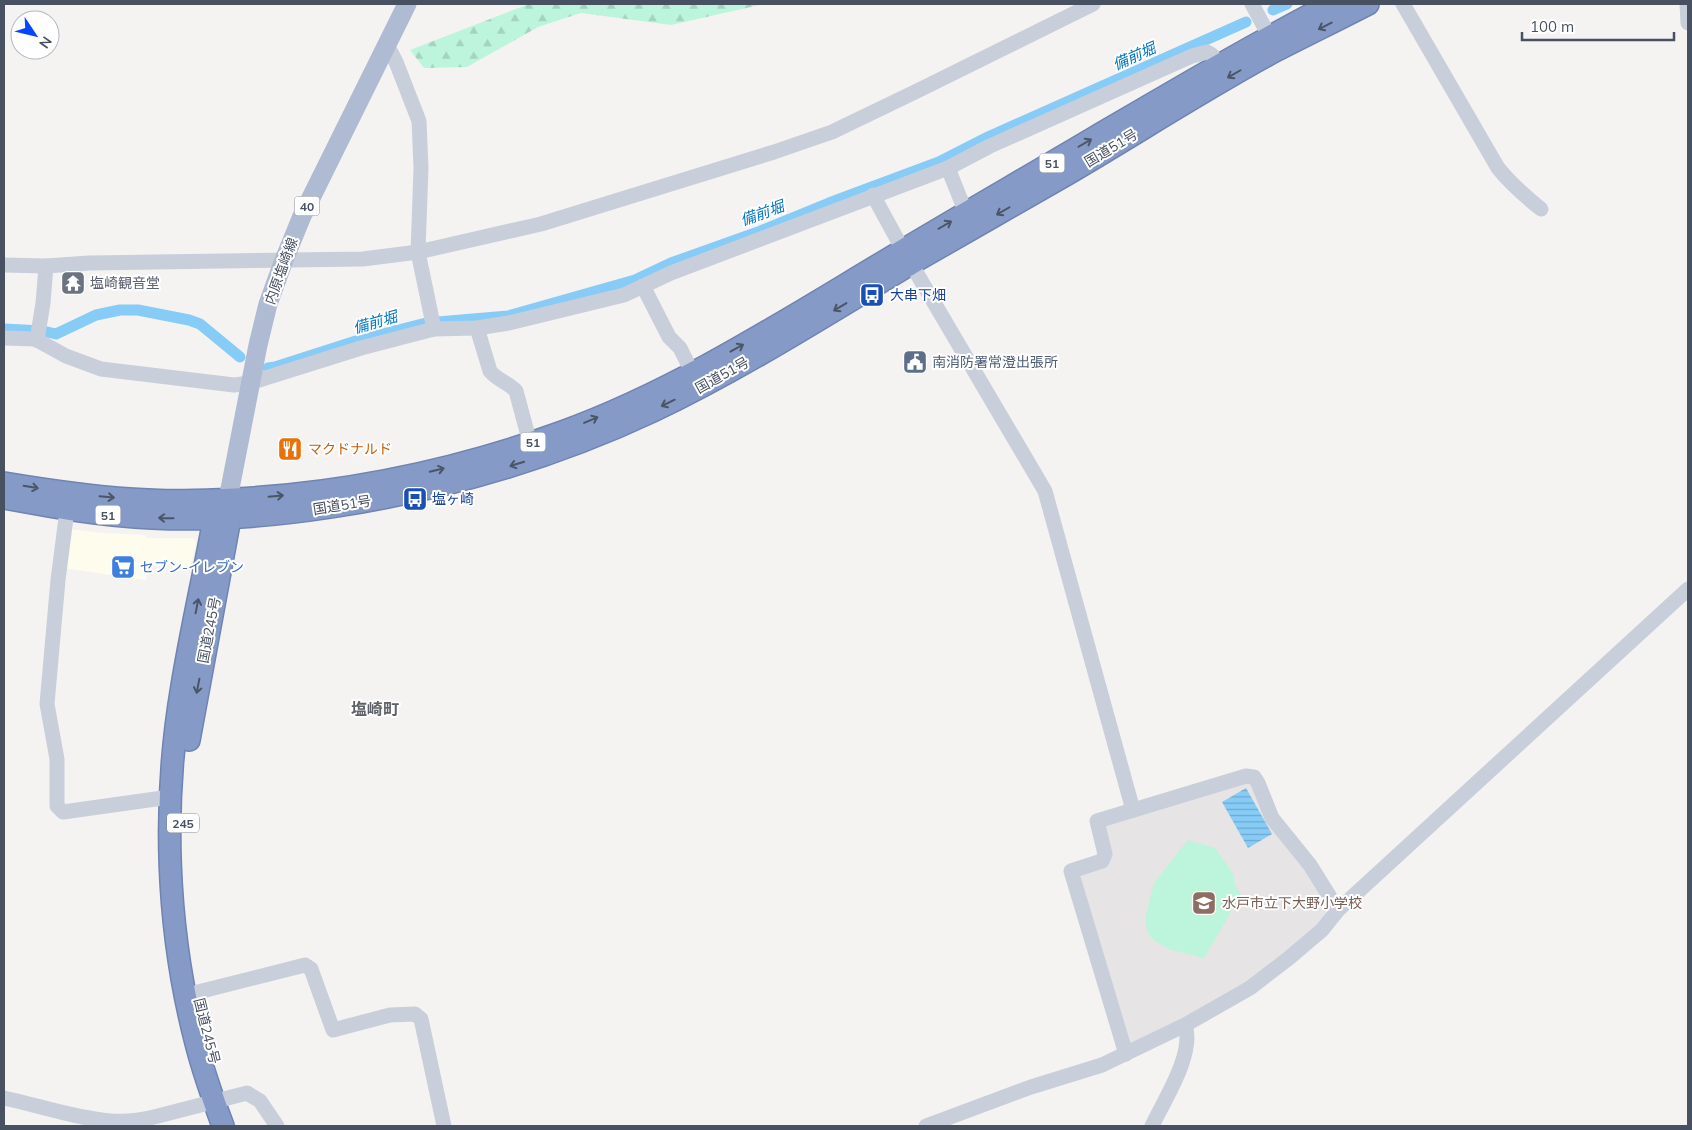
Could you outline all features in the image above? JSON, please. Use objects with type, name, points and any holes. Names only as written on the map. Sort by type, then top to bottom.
[{"type":"highway","name":"国道51号","points":[[4,498],[67,510],[150,518],[224,512],[306,510],[398,496],[488,474],[569,446],[621,425],[699,388],[907,257],[1263,24],[1331,4]]},
{"type":"highway","name":"国道51号","points":[[4,483],[59,492],[141,500],[224,512],[308,493],[388,480],[482,459],[566,431],[607,414],[692,372],[907,257],[966,213],[1219,65],[1263,24],[1368,4]]},
{"type":"highway","name":"国道245号","points":[[224,512],[182,686],[170,797],[172,893],[177,947],[185,996],[196,1044],[219,1099],[235,1126]]},
{"type":"highway","name":"国道245号","points":[[223,1126],[190,944],[183,830],[189,732],[224,512]]},
{"type":"main road","name":"内原塩崎線","points":[[224,512],[268,304],[306,208],[407,4]]},
{"type":"street","points":[[4,265],[46,266],[89,263],[363,259],[418,252],[541,224],[774,152],[832,132],[1093,4]]},
{"type":"street","points":[[1403,4],[1498,168],[1542,210]]},
{"type":"street","points":[[1687,4],[1688,23]]},
{"type":"street","points":[[387,45],[396,62],[419,121],[421,168],[418,252],[433,324]]},
{"type":"street","points":[[4,338],[35,339],[66,356],[101,369],[234,385],[250,383],[433,324],[477,328],[529,319],[624,295],[680,270],[948,168],[998,142],[1192,56],[1207,52],[1212,55],[1219,65]]},
{"type":"street","points":[[948,168],[966,213]]},
{"type":"street","points":[[873,195],[1048,499],[1133,810]]},
{"type":"street","points":[[38,340],[46,266]]},
{"type":"street","points":[[643,286],[669,337],[680,348],[692,372]]},
{"type":"street","points":[[477,328],[490,371],[494,376],[516,391],[530,443]]},
{"type":"street","points":[[67,510],[58,580],[47,704],[57,759],[57,806],[63,812],[170,797]]},
{"type":"street","points":[[926,1126],[1031,1086],[1102,1065],[1185,1025],[1258,982],[1322,930],[1338,910],[1688,589]]},
{"type":"street","points":[[1126,1054],[1071,871],[1102,861],[1106,854],[1097,821],[1246,776],[1254,777],[1272,818],[1310,866],[1338,910]]},
{"type":"street","points":[[198,992],[305,965],[311,969],[333,1030],[390,1015],[415,1014],[421,1019],[444,1126]]},
{"type":"street","points":[[1152,1126],[1179,1072],[1184,1057],[1185,1025]]},
{"type":"street","points":[[4,1098],[96,1120],[113,1121],[144,1120],[247,1093],[260,1101],[277,1126]]},
{"type":"shaded area","points":[[68,529],[145,535],[147,538],[192,538],[196,541],[191,567],[147,566],[146,580],[63,568]]},
{"type":"shaded area","name":"水戸市立下大野小学校","points":[[1249,780],[1321,892],[1327,915],[1314,933],[1259,975],[1213,1005],[1132,1045],[1127,1043],[1076,875],[1106,864],[1104,824]]},
{"type":"green space","points":[[529,4],[764,4],[671,25],[581,13],[538,27],[467,67],[424,68],[410,50]]},
{"type":"green space","points":[[1188,840],[1215,848],[1234,875],[1235,885],[1241,895],[1204,958],[1171,950],[1155,941],[1148,934],[1145,919],[1154,883]]},
{"type":"water","points":[[1246,788],[1272,834],[1248,848],[1222,802]]},
{"type":"waterway","name":"備前堀","points":[[1273,10],[1287,4]]},
{"type":"waterway","name":"備前堀","points":[[268,368],[359,340],[426,323],[508,316],[635,280],[671,263],[758,232],[939,162],[988,137],[1246,22]]},
{"type":"waterway","name":"備前堀","points":[[4,329],[43,331],[56,334],[96,315],[120,310],[138,310],[200,324],[240,357]]},
{"type":"place","name":"塩崎観音堂","points":[[73,283]]},
{"type":"place","name":"大串下畑","points":[[872,295]]},
{"type":"place","name":"南消防署常澄出張所","points":[[915,362]]},
{"type":"place","name":"マクドナルド","points":[[290,449]]},
{"type":"place","name":"塩ヶ崎","points":[[415,499]]},
{"type":"place","name":"セブン-イレブン","points":[[123,567]]},
{"type":"place","name":"水戸市立下大野小学校","points":[[1204,903]]},
{"type":"district","name":"塩崎町","points":[[375,709]]}]
